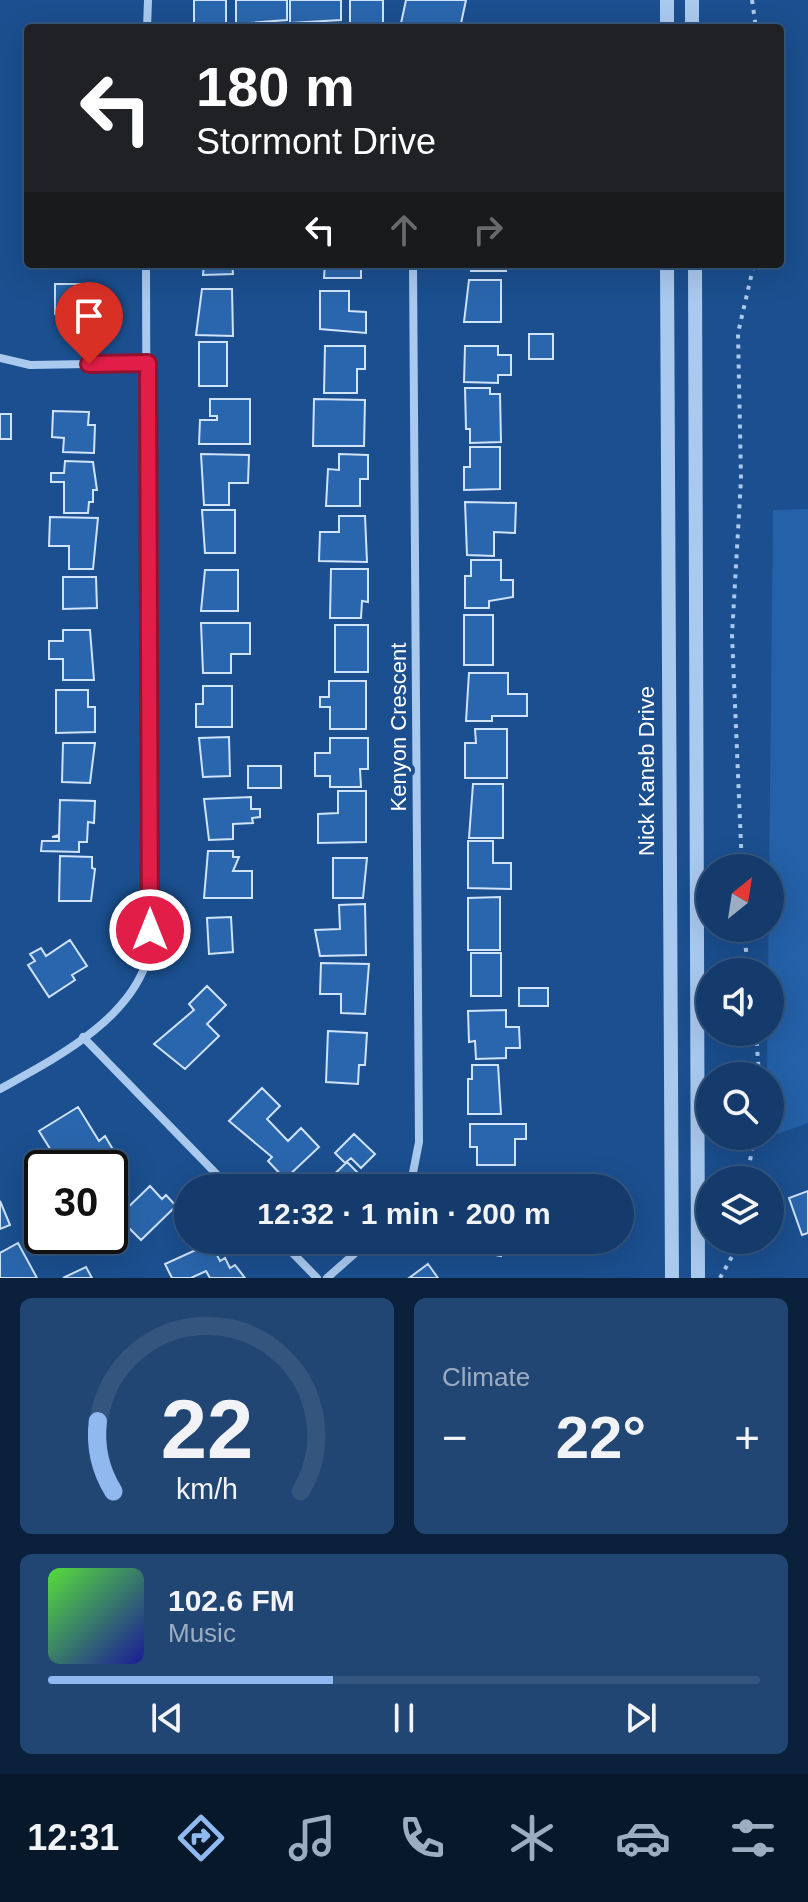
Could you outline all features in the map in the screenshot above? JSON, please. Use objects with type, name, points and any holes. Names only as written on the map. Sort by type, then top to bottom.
[{"type":"street","points":[[147,24],[148,0]]},
{"type":"street","points":[[667,0],[667,24]]},
{"type":"street","points":[[692,0],[692,24]]},
{"type":"street","points":[[0,1089],[83,1037],[131,995],[148,957],[146,268]]},
{"type":"street","name":"Kenyon Crescent","points":[[413,268],[419,1142],[413,1174]]},
{"type":"street","name":"Nick Kaneb Drive","points":[[667,268],[672,1278]]},
{"type":"street","points":[[695,268],[698,1278]]},
{"type":"street","points":[[0,358],[30,365],[148,363]]},
{"type":"street","points":[[83,1037],[216,1174]]},
{"type":"street","points":[[294,1254],[317,1278]]},
{"type":"street","points":[[327,1278],[354,1254]]},
{"type":"path","points":[[752,0],[755,24]]},
{"type":"path","points":[[741,854],[732,635],[741,479],[738,333],[753,268]]},
{"type":"path","points":[[720,1278],[733,1254]]},
{"type":"shaded area","points":[[808,509],[808,1123],[784,1132],[784,1062],[767,1062],[767,1046],[784,1046],[784,958],[768,958],[768,942],[784,942],[784,854],[769,854],[773,510]]},
{"type":"building","points":[[194,0],[226,0],[226,23],[194,23]]},
{"type":"building","points":[[236,0],[287,0],[287,20],[236,24]]},
{"type":"building","points":[[290,0],[341,0],[341,20],[290,23]]},
{"type":"building","points":[[350,0],[383,0],[383,24],[350,24]]},
{"type":"building","points":[[406,0],[466,0],[461,24],[401,24]]},
{"type":"building","points":[[204,268],[232,268],[233,274],[203,275]]},
{"type":"building","points":[[325,268],[361,268],[361,278],[324,278]]},
{"type":"building","points":[[471,268],[506,268],[506,271],[471,271]]},
{"type":"building","points":[[469,280],[501,280],[501,322],[464,322]]},
{"type":"building","points":[[55,284],[97,284],[97,314],[55,314]]},
{"type":"building","points":[[202,289],[232,289],[233,336],[196,335]]},
{"type":"building","points":[[320,291],[349,291],[349,311],[366,312],[366,333],[320,329]]},
{"type":"building","points":[[529,334],[553,334],[553,359],[529,359]]},
{"type":"building","points":[[199,342],[227,342],[227,386],[199,386]]},
{"type":"building","points":[[325,346],[365,346],[365,369],[357,369],[357,393],[324,393]]},
{"type":"building","points":[[465,346],[498,346],[498,355],[511,355],[511,375],[498,375],[498,383],[464,382]]},
{"type":"building","points":[[465,388],[490,388],[490,394],[500,394],[501,442],[470,443],[470,429],[466,429]]},
{"type":"building","points":[[210,399],[250,399],[250,444],[199,444],[200,420],[217,420],[217,416],[210,416]]},
{"type":"building","points":[[314,399],[365,400],[364,446],[313,446]]},
{"type":"building","points":[[53,411],[89,412],[88,425],[95,425],[94,453],[63,452],[64,438],[52,437]]},
{"type":"building","points":[[0,414],[11,414],[11,439],[0,439]]},
{"type":"building","points":[[470,447],[500,447],[500,489],[464,490],[464,467],[470,467]]},
{"type":"building","points":[[201,454],[249,455],[248,483],[229,483],[229,505],[204,505]]},
{"type":"building","points":[[339,454],[368,455],[368,479],[360,479],[360,506],[326,506],[328,469],[339,470]]},
{"type":"building","points":[[65,461],[93,462],[97,490],[93,490],[93,502],[89,502],[88,513],[64,513],[64,482],[51,482],[51,473],[64,473]]},
{"type":"building","points":[[465,502],[516,503],[515,533],[494,532],[494,556],[467,555]]},
{"type":"building","points":[[202,510],[235,510],[235,553],[205,553]]},
{"type":"building","points":[[339,516],[365,516],[367,562],[319,561],[320,532],[339,532]]},
{"type":"building","points":[[50,517],[98,518],[93,569],[69,569],[69,546],[49,546]]},
{"type":"building","points":[[471,560],[501,560],[501,580],[513,580],[513,597],[489,601],[489,608],[465,608],[465,576],[471,576]]},
{"type":"building","points":[[331,569],[368,569],[368,602],[362,601],[361,618],[330,618]]},
{"type":"building","points":[[205,570],[238,570],[238,611],[201,611]]},
{"type":"building","points":[[63,577],[96,577],[97,608],[63,609]]},
{"type":"building","points":[[464,615],[493,615],[493,665],[464,665]]},
{"type":"building","points":[[201,623],[250,623],[250,654],[231,654],[231,673],[203,673]]},
{"type":"building","points":[[335,625],[368,625],[368,672],[335,672]]},
{"type":"building","points":[[63,630],[90,630],[94,680],[63,680],[63,659],[49,659],[49,641],[63,641]]},
{"type":"building","points":[[469,673],[508,673],[508,694],[527,694],[527,716],[492,716],[492,721],[466,721]]},
{"type":"building","points":[[329,681],[366,681],[366,729],[330,729],[330,707],[320,707],[320,697],[329,697]]},
{"type":"building","points":[[203,686],[232,686],[232,727],[196,727],[196,704],[203,704]]},
{"type":"building","points":[[56,690],[88,690],[88,707],[95,707],[95,732],[56,733]]},
{"type":"building","points":[[475,729],[507,729],[507,778],[465,778],[465,743],[476,743]]},
{"type":"building","points":[[229,737],[230,776],[203,777],[199,738]]},
{"type":"building","points":[[330,738],[368,738],[368,769],[360,769],[361,787],[330,787],[330,776],[315,776],[315,753],[330,753]]},
{"type":"building","points":[[63,743],[95,743],[90,783],[62,782]]},
{"type":"building","points":[[248,766],[281,766],[281,788],[248,788]]},
{"type":"building","points":[[473,784],[503,784],[503,838],[469,838]]},
{"type":"building","points":[[338,791],[366,791],[366,842],[318,843],[318,814],[338,813]]},
{"type":"building","points":[[251,797],[251,809],[260,809],[260,817],[252,818],[253,823],[233,824],[233,839],[209,840],[204,799]]},
{"type":"building","points":[[60,800],[95,801],[94,823],[88,822],[87,842],[79,842],[79,852],[41,851],[42,841],[59,841],[59,837],[52,837],[59,835]]},
{"type":"building","points":[[468,841],[493,841],[493,863],[511,863],[511,889],[468,888]]},
{"type":"building","points":[[208,851],[233,851],[233,857],[239,857],[233,871],[252,871],[252,898],[204,898]]},
{"type":"building","points":[[60,856],[92,857],[92,868],[95,869],[91,901],[59,901]]},
{"type":"building","points":[[333,858],[367,858],[363,898],[333,898]]},
{"type":"building","points":[[500,897],[500,950],[468,950],[468,898]]},
{"type":"building","points":[[365,904],[366,955],[320,956],[315,930],[340,929],[339,905]]},
{"type":"building","points":[[231,917],[233,952],[209,954],[207,918]]},
{"type":"building","points":[[70,940],[87,966],[72,975],[75,980],[49,997],[28,965],[35,961],[30,954],[41,948],[46,956]]},
{"type":"building","points":[[471,953],[501,953],[501,996],[471,996]]},
{"type":"building","points":[[321,963],[369,964],[365,1014],[341,1013],[341,994],[320,994]]},
{"type":"building","points":[[207,986],[226,1005],[207,1024],[219,1036],[185,1069],[154,1044],[194,1010],[189,1004]]},
{"type":"building","points":[[519,988],[548,988],[548,1006],[519,1006]]},
{"type":"building","points":[[506,1010],[506,1027],[519,1027],[520,1048],[506,1048],[506,1058],[476,1059],[475,1041],[469,1042],[468,1011]]},
{"type":"building","points":[[328,1031],[367,1033],[365,1065],[359,1065],[358,1084],[326,1082]]},
{"type":"building","points":[[472,1065],[498,1065],[501,1114],[468,1114],[468,1079],[472,1079]]},
{"type":"building","points":[[262,1088],[280,1106],[267,1119],[288,1141],[301,1128],[319,1147],[290,1174],[280,1174],[268,1161],[272,1157],[229,1121]]},
{"type":"building","points":[[78,1107],[99,1141],[105,1136],[113,1150],[51,1150],[39,1131]]},
{"type":"building","points":[[470,1124],[526,1124],[526,1139],[515,1139],[515,1165],[477,1165],[477,1147],[470,1147]]},
{"type":"building","points":[[354,1134],[375,1154],[361,1168],[351,1158],[345,1163],[335,1153]]},
{"type":"building","points":[[347,1162],[359,1174],[334,1174]]},
{"type":"building","points":[[150,1186],[162,1199],[166,1195],[174,1204],[174,1208],[141,1240],[128,1227],[128,1207]]},
{"type":"building","points":[[808,1191],[808,1233],[802,1235],[789,1198]]},
{"type":"building","points":[[0,1201],[10,1225],[0,1229]]},
{"type":"building","points":[[18,1243],[37,1278],[0,1278],[0,1253]]},
{"type":"building","points":[[187,1254],[216,1254],[220,1261],[225,1258],[230,1268],[235,1265],[245,1278],[210,1278],[206,1271],[191,1278],[172,1278],[165,1264]]},
{"type":"building","points":[[428,1264],[438,1278],[409,1278]]},
{"type":"building","points":[[86,1267],[92,1278],[63,1278]]},
{"type":"route","points":[[89,364],[148,363],[150,930]]}]
